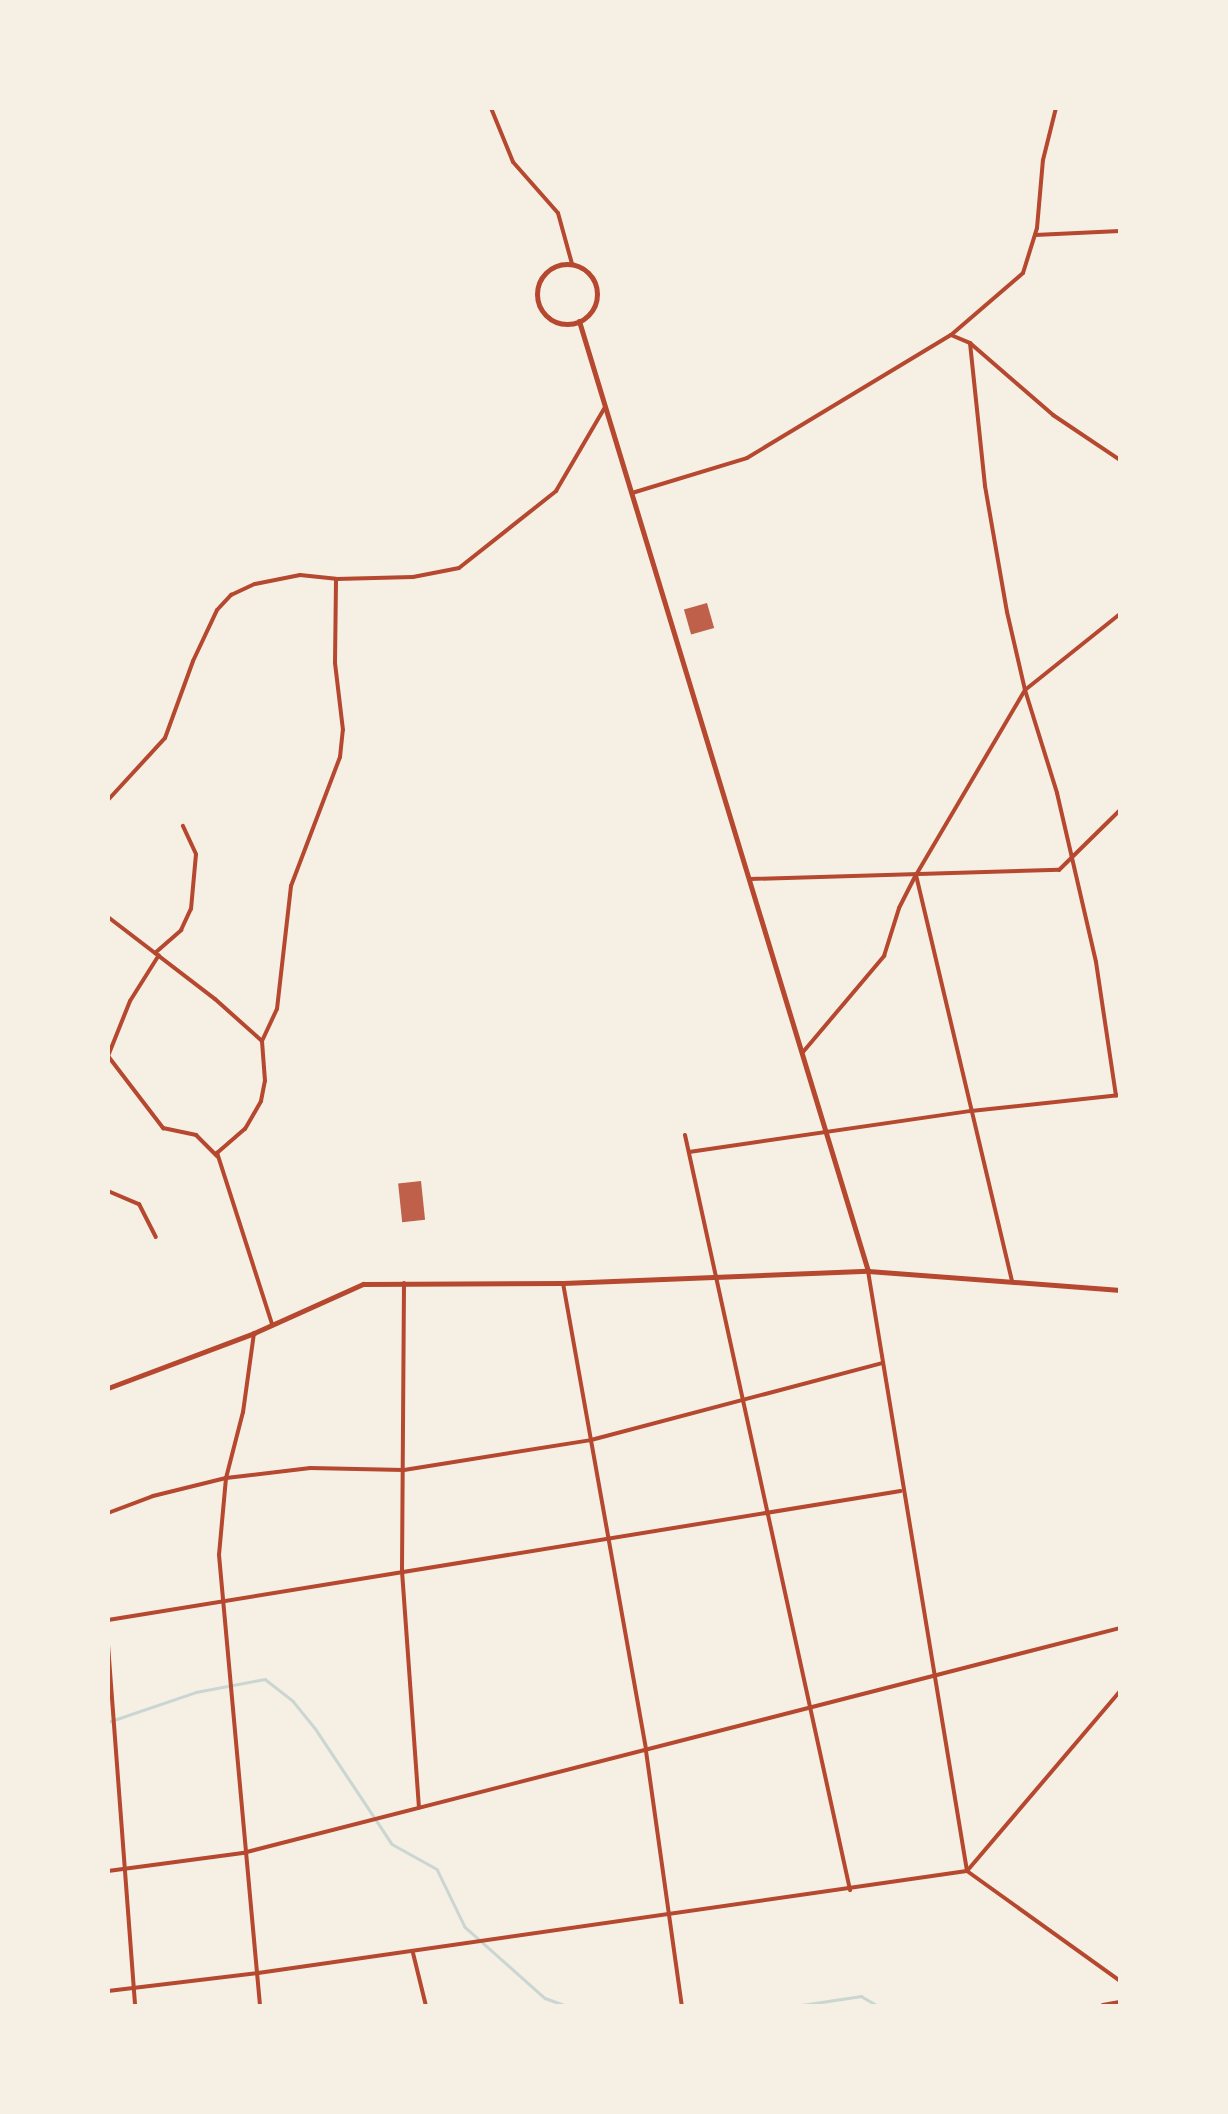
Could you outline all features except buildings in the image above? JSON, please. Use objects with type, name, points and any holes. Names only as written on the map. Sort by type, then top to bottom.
[{"type":"main road","points":[[1103,2006],[1120,2003]]},
{"type":"street","points":[[492,108],[513,162],[558,213],[572,264]]},
{"type":"street","points":[[632,494],[747,458],[952,335],[1022,273],[1035,235],[1043,160],[1056,108]]},
{"type":"street","points":[[1035,235],[1120,231]]},
{"type":"street","points":[[572,264],[583,268],[596,287],[593,309],[579,321],[552,319],[538,300],[538,289],[550,269],[572,264]]},
{"type":"street","points":[[579,321],[868,1271],[967,1871],[1120,1982]]},
{"type":"street","points":[[952,335],[970,342],[1053,415],[1120,460]]},
{"type":"street","points":[[688,1152],[971,1111],[1118,1095],[1096,962],[1057,793],[1025,690],[985,486],[970,342]]},
{"type":"street","points":[[108,800],[165,738],[194,661],[223,602],[240,589],[277,578],[413,577],[459,568],[556,491],[605,407]]},
{"type":"street","points":[[217,1156],[245,1129],[261,1101],[265,1081],[262,1041],[278,1009],[294,872],[332,780],[342,740],[336,664],[336,580]]},
{"type":"street","points":[[802,1055],[884,956],[899,908],[916,875],[1025,690],[1120,614]]},
{"type":"street","points":[[748,879],[1059,870],[1120,810]]},
{"type":"street","points":[[183,826],[196,854],[191,910],[181,930],[157,954],[130,1001],[108,1056],[163,1128],[196,1134],[217,1156],[272,1324]]},
{"type":"street","points":[[916,875],[1012,1282]]},
{"type":"street","points":[[108,917],[262,1041]]},
{"type":"street","points":[[684,1135],[850,1890]]},
{"type":"street","points":[[108,1191],[139,1204],[156,1237]]},
{"type":"street","points":[[108,1388],[254,1332],[354,1286],[868,1271],[1120,1290]]},
{"type":"street","points":[[404,1282],[402,1571],[419,1809]]},
{"type":"street","points":[[563,1282],[646,1751],[682,2006]]},
{"type":"street","points":[[254,1332],[243,1412],[226,1478],[219,1555],[243,1853],[260,2006]]},
{"type":"street","points":[[108,1513],[153,1496],[226,1478],[310,1468],[404,1470],[591,1440],[882,1364]]},
{"type":"street","points":[[108,1620],[902,1491]]},
{"type":"street","points":[[108,1870],[243,1853],[934,1679],[1120,1628]]},
{"type":"street","points":[[108,1645],[135,2006]]},
{"type":"street","points":[[108,1991],[258,1974],[967,1871],[1120,1691]]},
{"type":"street","points":[[413,1951],[426,2006]]},
{"type":"waterway","points":[[108,1722],[196,1692],[265,1679],[293,1701],[315,1728],[392,1844],[437,1869],[465,1927],[545,1998],[567,2006]]},
{"type":"waterway","points":[[795,2006],[861,1996],[878,2006]]}]
